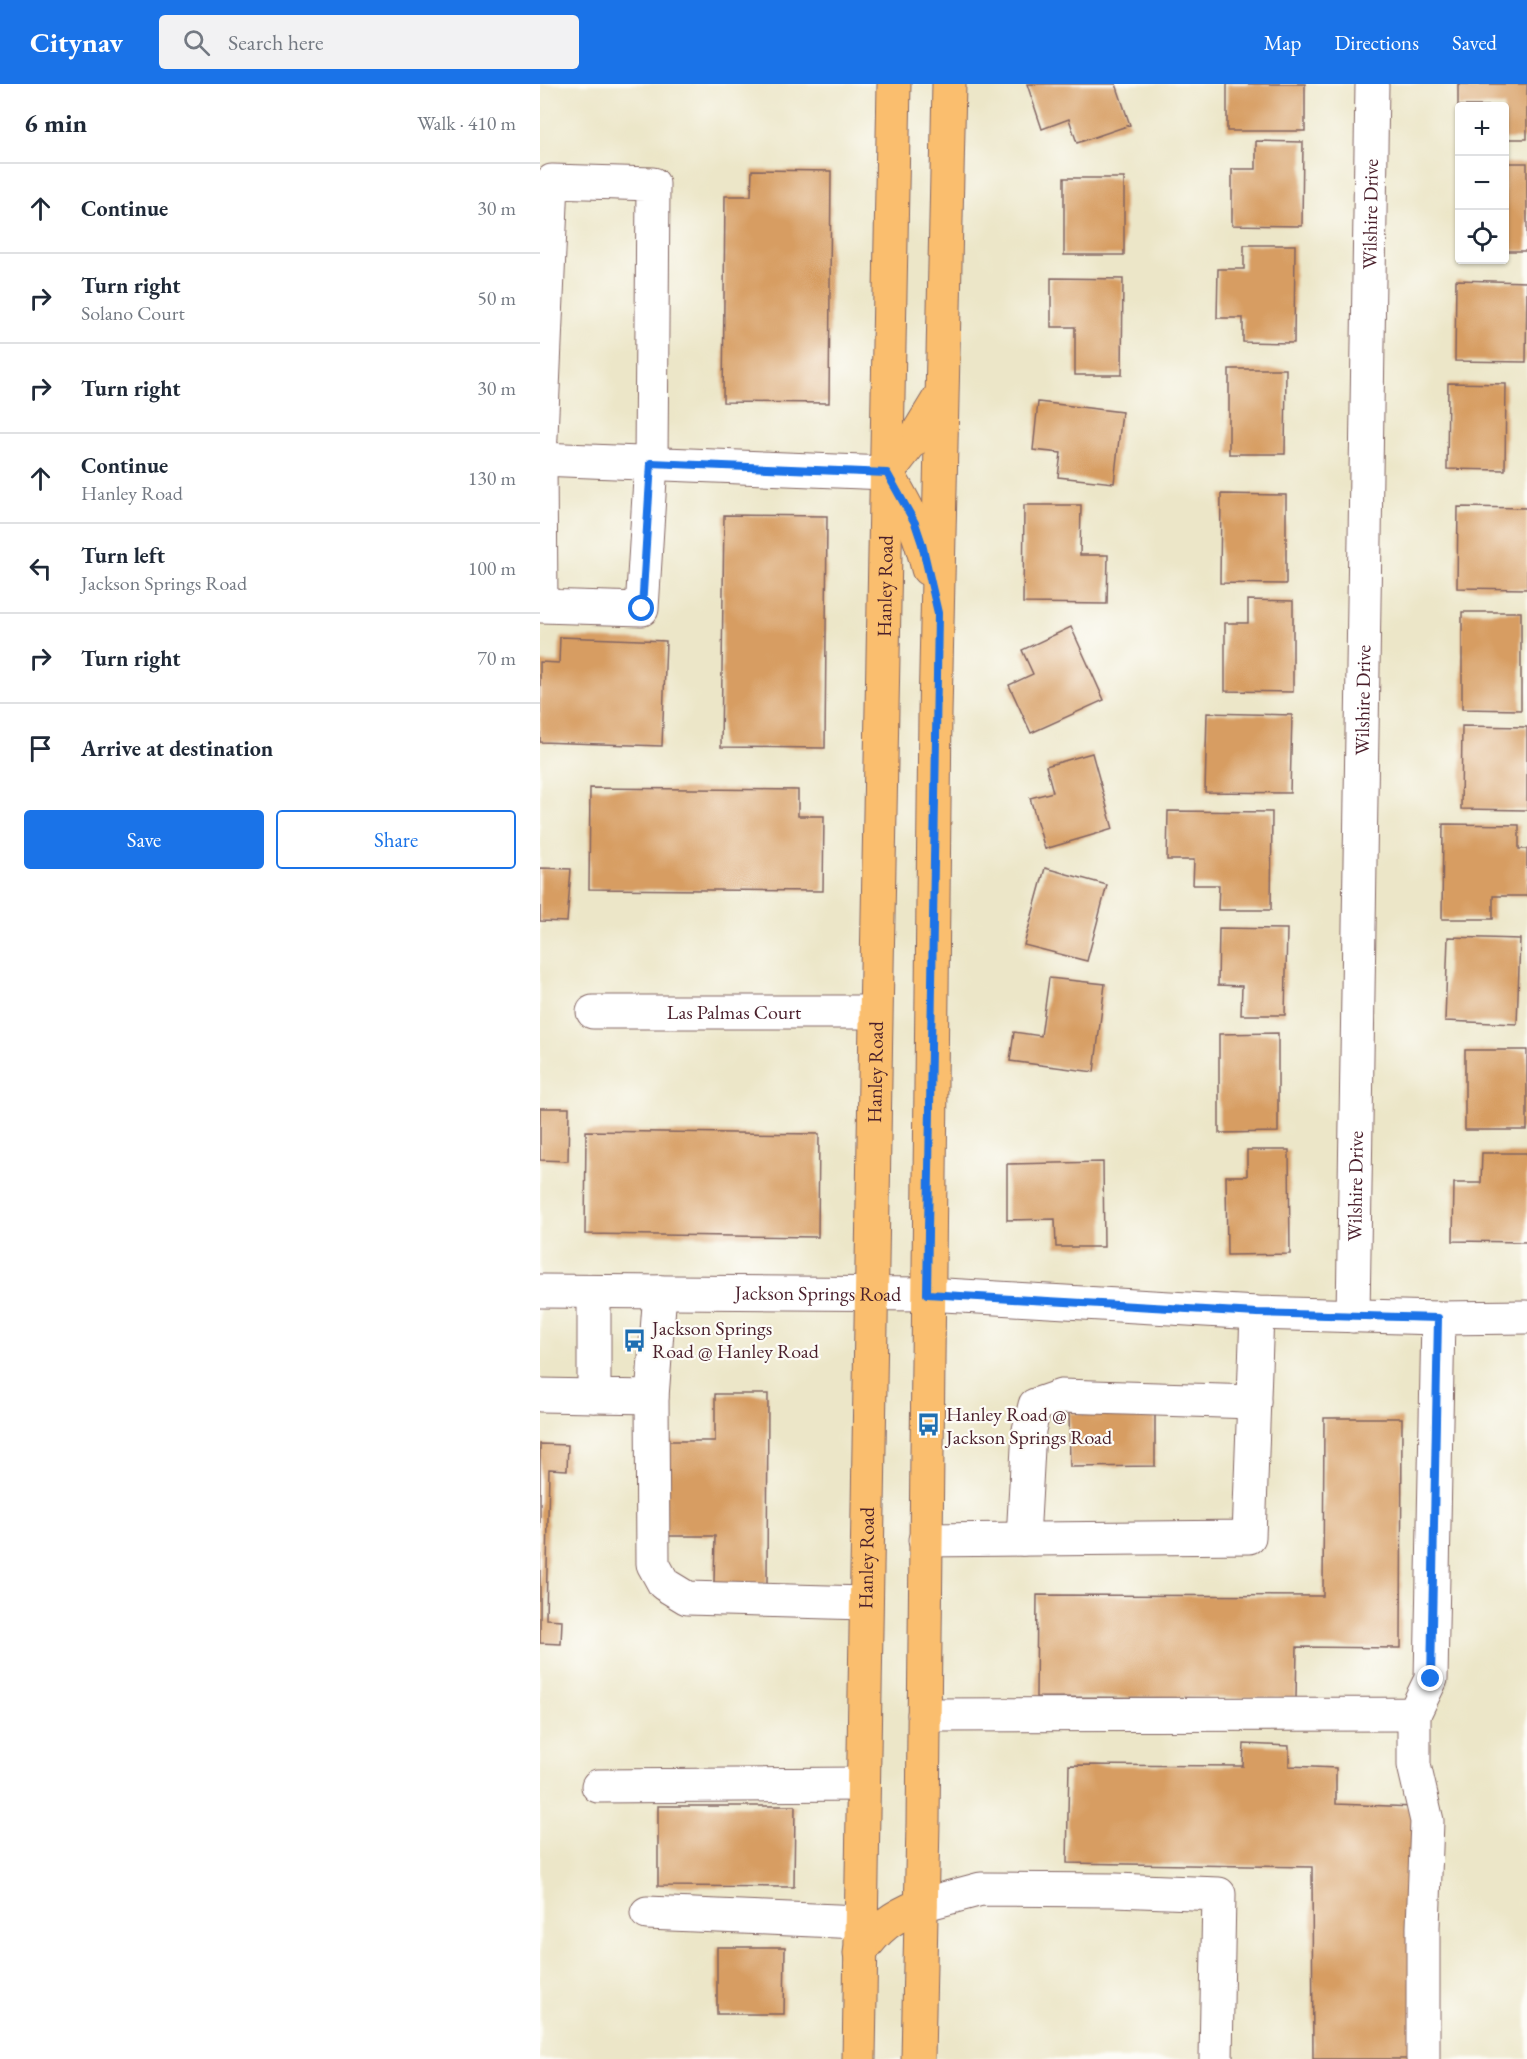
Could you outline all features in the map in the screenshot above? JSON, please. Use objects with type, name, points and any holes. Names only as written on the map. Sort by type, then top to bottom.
[{"type":"main road","name":"Hanley Road","points":[[859,2059],[869,1294],[894,84]]},
{"type":"main road","points":[[918,2059],[924,1715],[927,1294],[949,84]]},
{"type":"main road","points":[[938,613],[915,523],[887,473],[916,436],[942,394]]},
{"type":"main road","points":[[860,1937],[873,1935],[899,1914],[921,1905]]},
{"type":"street","name":"Wilshire Drive","points":[[1353,1316],[1372,84]]},
{"type":"street","points":[[552,182],[654,184],[651,463],[642,609],[541,606],[540,459],[552,182]]},
{"type":"street","points":[[540,459],[887,473]]},
{"type":"street","name":"Las Palmas Court","points":[[593,1012],[875,1012]]},
{"type":"street","name":"Jackson Springs Road","points":[[540,1292],[927,1294],[1257,1313],[1438,1318],[1527,1317]]},
{"type":"street","points":[[594,1292],[594,1396]]},
{"type":"street","points":[[660,1292],[651,1397],[654,1564],[664,1584],[687,1598],[865,1603]]},
{"type":"street","points":[[925,1540],[1249,1537],[1257,1313]]},
{"type":"street","points":[[1423,2059],[1423,1927],[1427,1821],[1414,1765],[1414,1714],[1431,1679],[1438,1318]]},
{"type":"street","points":[[540,1395],[651,1397]]},
{"type":"street","points":[[1023,1539],[1029,1430],[1035,1405],[1061,1396],[1254,1402]]},
{"type":"street","points":[[924,1715],[1414,1714]]},
{"type":"street","points":[[598,1786],[862,1784]]},
{"type":"street","points":[[921,1905],[981,1889],[1115,1890],[1219,1894],[1216,2059]]},
{"type":"street","points":[[647,1913],[860,1937]]},
{"type":"building","points":[[1027,84],[1116,84],[1130,125],[1077,143],[1069,119],[1042,129]]},
{"type":"building","points":[[1227,84],[1305,84],[1305,131],[1227,131]]},
{"type":"building","points":[[1458,84],[1527,84],[1527,139],[1509,139],[1509,102],[1458,102]]},
{"type":"building","points":[[1256,141],[1303,142],[1302,226],[1232,225],[1232,169],[1256,169]]},
{"type":"building","points":[[1509,163],[1527,163],[1527,251],[1509,251]]},
{"type":"building","points":[[752,170],[831,171],[829,403],[723,402],[725,196],[751,196]]},
{"type":"building","points":[[1064,178],[1124,178],[1124,255],[1064,255]]},
{"type":"building","points":[[1244,245],[1295,245],[1294,343],[1243,342],[1243,318],[1217,318],[1218,269],[1244,269]]},
{"type":"building","points":[[1051,278],[1123,279],[1122,375],[1075,375],[1075,327],[1051,327]]},
{"type":"building","points":[[1456,280],[1527,282],[1526,362],[1455,361]]},
{"type":"building","points":[[1229,369],[1286,369],[1285,454],[1229,454]]},
{"type":"building","points":[[1448,383],[1506,384],[1505,470],[1447,469]]},
{"type":"building","points":[[1038,402],[1122,412],[1114,483],[1058,477],[1061,453],[1033,450]]},
{"type":"building","points":[[1221,494],[1286,495],[1286,584],[1220,583]]},
{"type":"building","points":[[1024,505],[1081,505],[1080,555],[1108,555],[1107,604],[1023,603]]},
{"type":"building","points":[[1458,507],[1527,508],[1527,589],[1457,588]]},
{"type":"building","points":[[724,515],[827,516],[825,748],[721,747]]},
{"type":"building","points":[[1248,600],[1293,601],[1293,692],[1225,691],[1225,623],[1248,623]]},
{"type":"building","points":[[1462,612],[1521,612],[1521,710],[1462,709]]},
{"type":"building","points":[[1071,627],[1104,700],[1031,733],[1009,685],[1033,674],[1022,650]]},
{"type":"building","points":[[560,637],[666,641],[662,746],[540,742],[540,662],[559,663]]},
{"type":"building","points":[[1207,713],[1292,715],[1290,793],[1205,792]]},
{"type":"building","points":[[1462,726],[1527,727],[1527,810],[1461,809]]},
{"type":"building","points":[[1092,753],[1113,829],[1045,849],[1030,798],[1053,792],[1046,766]]},
{"type":"building","points":[[590,788],[798,790],[798,816],[824,816],[823,891],[589,889]]},
{"type":"building","points":[[1168,811],[1272,812],[1271,910],[1218,910],[1219,885],[1193,885],[1194,860],[1167,860]]},
{"type":"building","points":[[1443,824],[1519,825],[1519,849],[1527,849],[1527,896],[1493,896],[1493,919],[1442,919]]},
{"type":"building","points":[[540,868],[571,869],[567,922],[540,921]]},
{"type":"building","points":[[1045,868],[1107,885],[1087,961],[1024,945]]},
{"type":"building","points":[[1219,928],[1287,929],[1285,1015],[1241,1015],[1242,986],[1218,985]]},
{"type":"building","points":[[1448,937],[1520,939],[1517,1024],[1445,1021]]},
{"type":"building","points":[[1049,978],[1105,984],[1094,1072],[1010,1061],[1014,1032],[1041,1036]]},
{"type":"building","points":[[1278,1033],[1278,1132],[1219,1133],[1219,1034]]},
{"type":"building","points":[[1465,1050],[1527,1050],[1527,1130],[1465,1130]]},
{"type":"building","points":[[540,1108],[569,1108],[568,1161],[540,1160]]},
{"type":"building","points":[[586,1131],[819,1134],[818,1237],[585,1234]]},
{"type":"building","points":[[1247,1150],[1289,1150],[1290,1254],[1227,1255],[1226,1176],[1247,1176]]},
{"type":"building","points":[[1482,1153],[1527,1153],[1527,1242],[1453,1241],[1454,1183],[1481,1183]]},
{"type":"building","points":[[1103,1162],[1104,1247],[1056,1247],[1055,1219],[1007,1220],[1007,1164]]},
{"type":"building","points":[[715,1394],[768,1394],[767,1584],[714,1584],[715,1536],[662,1536],[662,1441],[715,1441]]},
{"type":"building","points":[[1155,1412],[1155,1466],[1070,1467],[1069,1413]]},
{"type":"building","points":[[1324,1418],[1402,1418],[1401,1648],[1297,1647],[1296,1698],[1036,1697],[1037,1595],[1323,1596]]},
{"type":"building","points":[[540,1444],[568,1445],[567,1470],[549,1469],[546,1619],[562,1620],[561,1644],[540,1643]]},
{"type":"building","points":[[1244,1744],[1289,1746],[1289,1766],[1336,1768],[1336,1804],[1415,1807],[1414,2059],[1313,2059],[1312,1867],[1067,1863],[1069,1765],[1243,1766]]},
{"type":"building","points":[[658,1806],[795,1806],[794,1887],[658,1886]]},
{"type":"building","points":[[717,1947],[785,1947],[784,2014],[717,2014]]},
{"type":"place","name":"Jackson Springs Road @ Hanley Road","points":[[634,1340]]},
{"type":"place","name":"Hanley Road @ Jackson Springs Road","points":[[928,1425]]},
{"type":"route","points":[[642,609],[651,463],[887,473],[915,523],[938,613],[927,1294],[1257,1313],[1438,1318],[1431,1679]]}]
